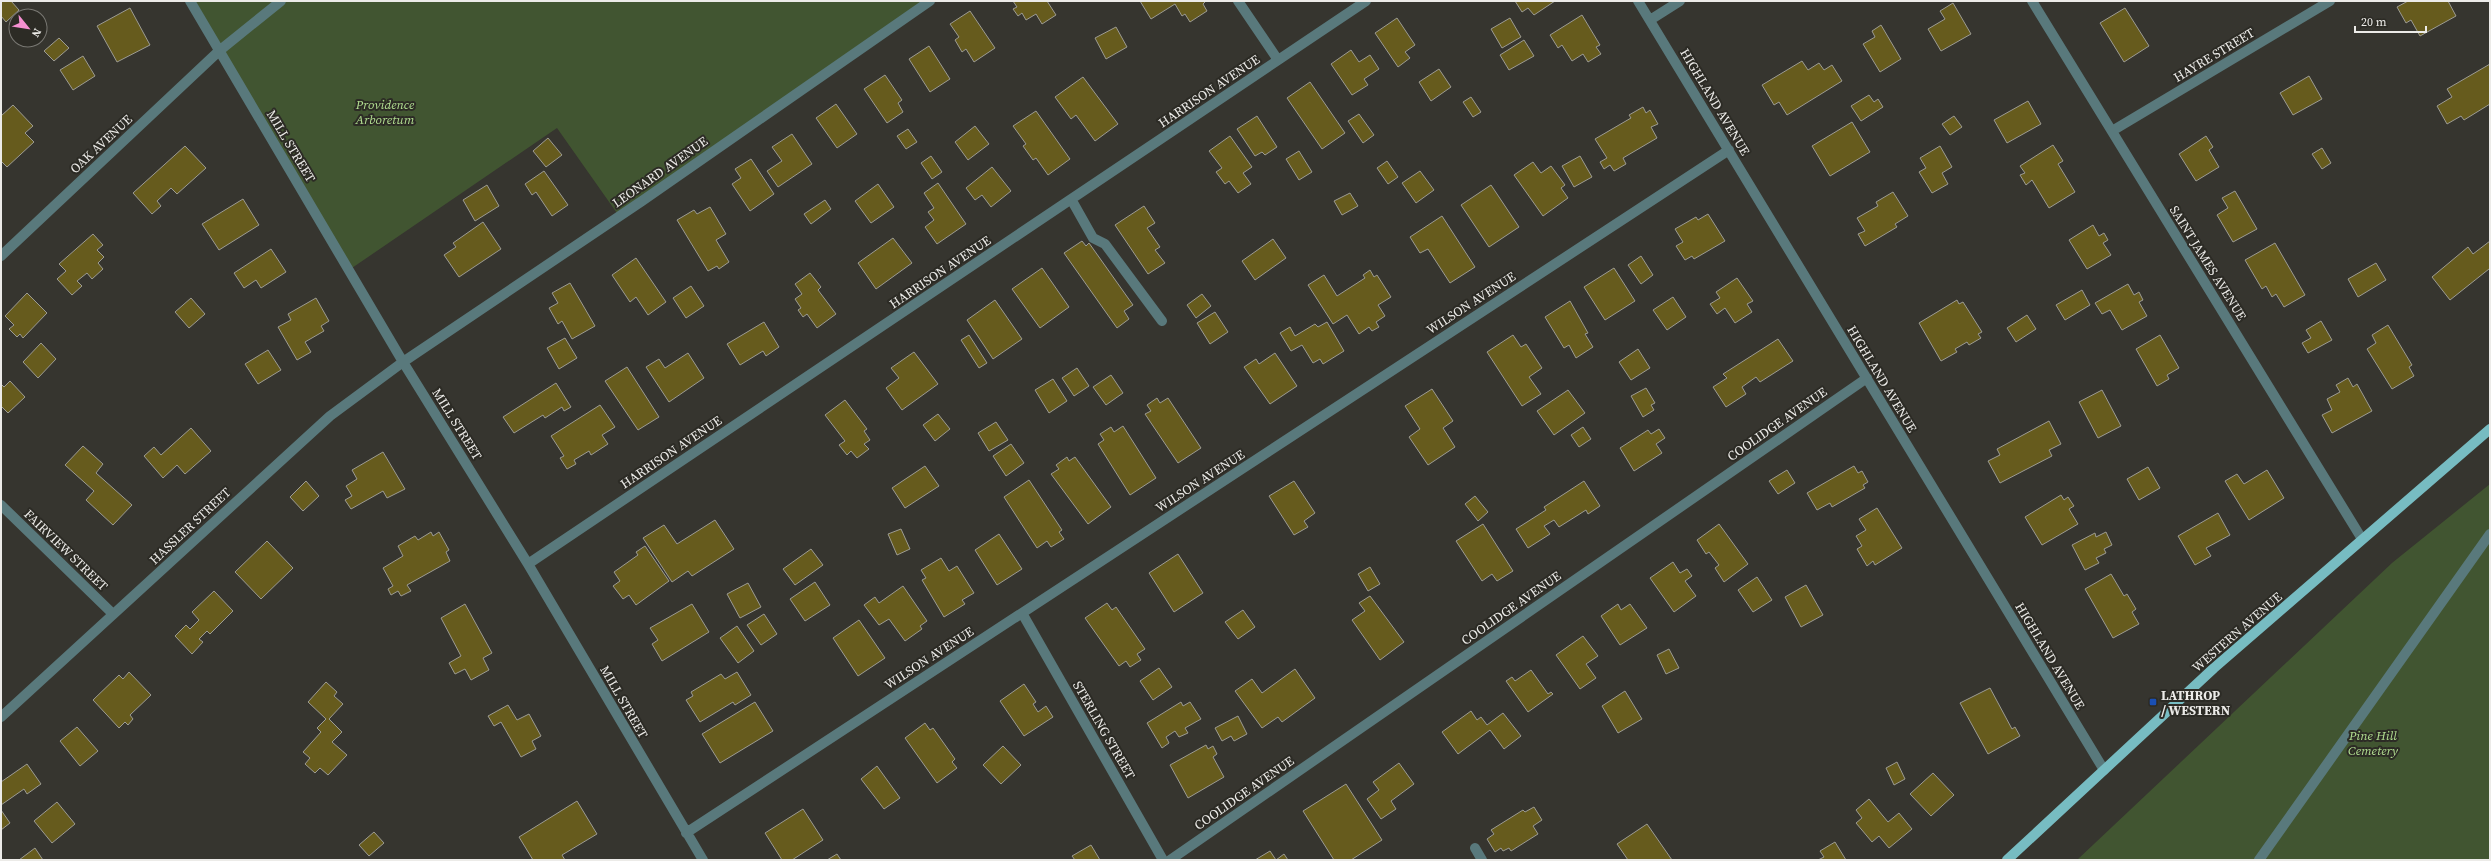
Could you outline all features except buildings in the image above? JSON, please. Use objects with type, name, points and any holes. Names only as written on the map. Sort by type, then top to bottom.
[{"type":"main road","name":"WESTERN AVENUE","points":[[2007,860],[2214,668],[2362,538],[2490,429]]},
{"type":"street","name":"MILL STREET","points":[[190,1],[403,362],[528,564],[703,860]]},
{"type":"street","name":"OAK AVENUE","points":[[1,256],[219,51],[281,1]]},
{"type":"street","name":"LEONARD AVENUE","points":[[403,362],[642,201],[930,1]]},
{"type":"street","points":[[1238,1],[1278,60]]},
{"type":"street","name":"HARRISON AVENUE","points":[[528,564],[1366,1]]},
{"type":"street","name":"HIGHLAND AVENUE","points":[[1638,1],[2104,770]]},
{"type":"street","points":[[1650,20],[1680,1]]},
{"type":"street","name":"SAINT JAMES AVENUE","points":[[2032,1],[2362,538]]},
{"type":"street","name":"HAYRE STREET","points":[[2112,131],[2330,1]]},
{"type":"street","name":"WILSON AVENUE","points":[[686,833],[1728,150]]},
{"type":"street","points":[[1071,199],[1093,238],[1105,244],[1162,321]]},
{"type":"street","name":"HASSLER STREET","points":[[1,717],[330,416],[403,362]]},
{"type":"street","name":"COOLIDGE AVENUE","points":[[1170,860],[1867,378]]},
{"type":"street","name":"FAIRVIEW STREET","points":[[1,505],[113,614]]},
{"type":"street","points":[[2259,860],[2490,534]]},
{"type":"street","name":"STERLING STREET","points":[[1022,613],[1163,860]]},
{"type":"street","points":[[1475,848],[1482,860]]},
{"type":"green space","name":"Providence Arboretum","points":[[190,1],[931,1],[619,216],[557,128],[349,270]]},
{"type":"green space","name":"Pine Hill Cemetery","points":[[2490,484],[2490,860],[2077,860],[2392,563]]},
{"type":"place","name":"LATHROP / WESTERN","points":[[2153,702]]}]
